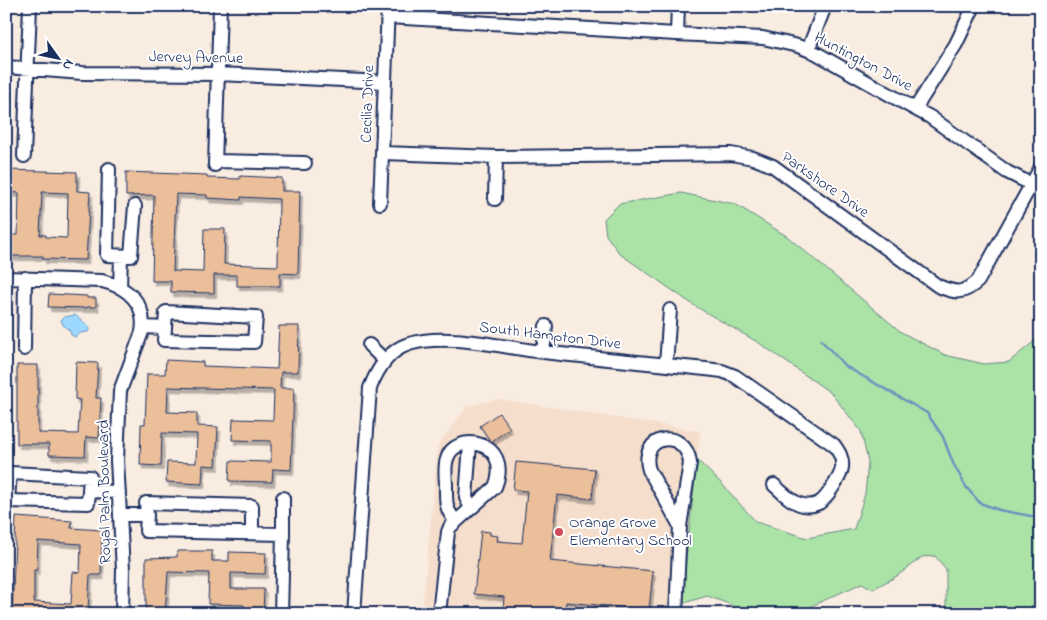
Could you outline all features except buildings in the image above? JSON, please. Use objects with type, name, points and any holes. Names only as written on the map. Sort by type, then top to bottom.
[{"type":"street","points":[[24,156],[30,6]]},
{"type":"street","points":[[220,6],[215,163],[305,163]]},
{"type":"street","points":[[677,34],[678,6]]},
{"type":"street","points":[[808,50],[825,6]]},
{"type":"street","points":[[915,109],[956,44],[974,6]]},
{"type":"street","name":"Huntington Drive","points":[[388,12],[677,34],[762,38],[783,42],[816,53],[915,109],[1007,172],[1031,184]]},
{"type":"street","name":"Cecilia Drive","points":[[380,203],[388,12]]},
{"type":"street","name":"Jervey Avenue","points":[[6,67],[82,73],[218,74],[385,82]]},
{"type":"street","name":"Parkshore Drive","points":[[383,153],[496,157],[732,154],[753,158],[773,166],[938,286],[951,291],[963,291],[978,281],[1041,166]]},
{"type":"street","points":[[495,199],[496,157]]},
{"type":"street","points":[[109,169],[107,255],[131,256],[135,206]]},
{"type":"street","points":[[120,287],[121,256]]},
{"type":"street","points":[[6,278],[102,281],[126,290],[135,300],[142,312],[143,327],[165,328]]},
{"type":"street","points":[[24,348],[25,278]]},
{"type":"street","points":[[666,365],[670,310]]},
{"type":"street","points":[[166,312],[256,317],[254,342],[164,340],[165,328],[166,312]]},
{"type":"street","points":[[543,352],[546,326]]},
{"type":"street","name":"Royal Palm Boulevard","points":[[122,614],[123,570],[117,460],[120,391],[143,327]]},
{"type":"street","name":"South Hampton Drive","points":[[354,614],[370,388],[376,374],[386,361],[398,348],[410,344],[439,339],[722,371],[735,376],[834,445],[841,456],[842,467],[840,476],[820,502],[811,506],[802,505],[788,498],[774,485]]},
{"type":"street","points":[[369,345],[386,361]]},
{"type":"street","points":[[676,614],[680,526],[690,463],[689,454],[681,443],[664,439],[651,446],[646,460],[648,470],[680,526]]},
{"type":"street","points":[[439,614],[448,532],[456,521],[496,487],[500,468],[497,457],[490,448],[476,443],[456,447],[446,459],[446,506],[449,514],[456,521]]},
{"type":"street","points":[[470,444],[466,498],[471,508]]},
{"type":"street","points":[[10,473],[90,477],[89,491],[88,502],[8,501],[10,473]]},
{"type":"street","points":[[89,491],[119,492]]},
{"type":"street","points":[[281,614],[283,498]]},
{"type":"street","points":[[252,533],[252,506],[146,503],[146,531],[283,534]]},
{"type":"street","points":[[120,514],[147,515]]},
{"type":"shaded area","name":"Orange Grove Elementary School","points":[[499,399],[700,431],[680,614],[422,614],[438,445],[467,406]]},
{"type":"green space","points":[[681,193],[735,204],[788,237],[901,332],[945,355],[984,364],[1009,362],[1037,339],[1041,332],[1041,614],[946,614],[946,569],[935,556],[922,557],[897,576],[873,589],[862,583],[794,614],[738,614],[732,605],[707,596],[681,604],[697,460],[721,483],[756,522],[807,538],[854,529],[865,494],[868,462],[861,431],[831,393],[759,343],[695,306],[620,254],[606,235],[604,219],[619,204]]},
{"type":"green space","points":[[6,283],[11,284],[6,425]]},
{"type":"green space","points":[[6,509],[9,509],[6,575]]},
{"type":"water","points":[[75,315],[90,328],[88,332],[80,333],[75,337],[71,335],[61,320],[64,317]]},
{"type":"waterway","points":[[821,340],[845,366],[927,413],[943,437],[953,463],[966,487],[980,503],[999,510],[1041,518]]},
{"type":"place","name":"Orange Grove Elementary School","points":[[559,532]]}]
